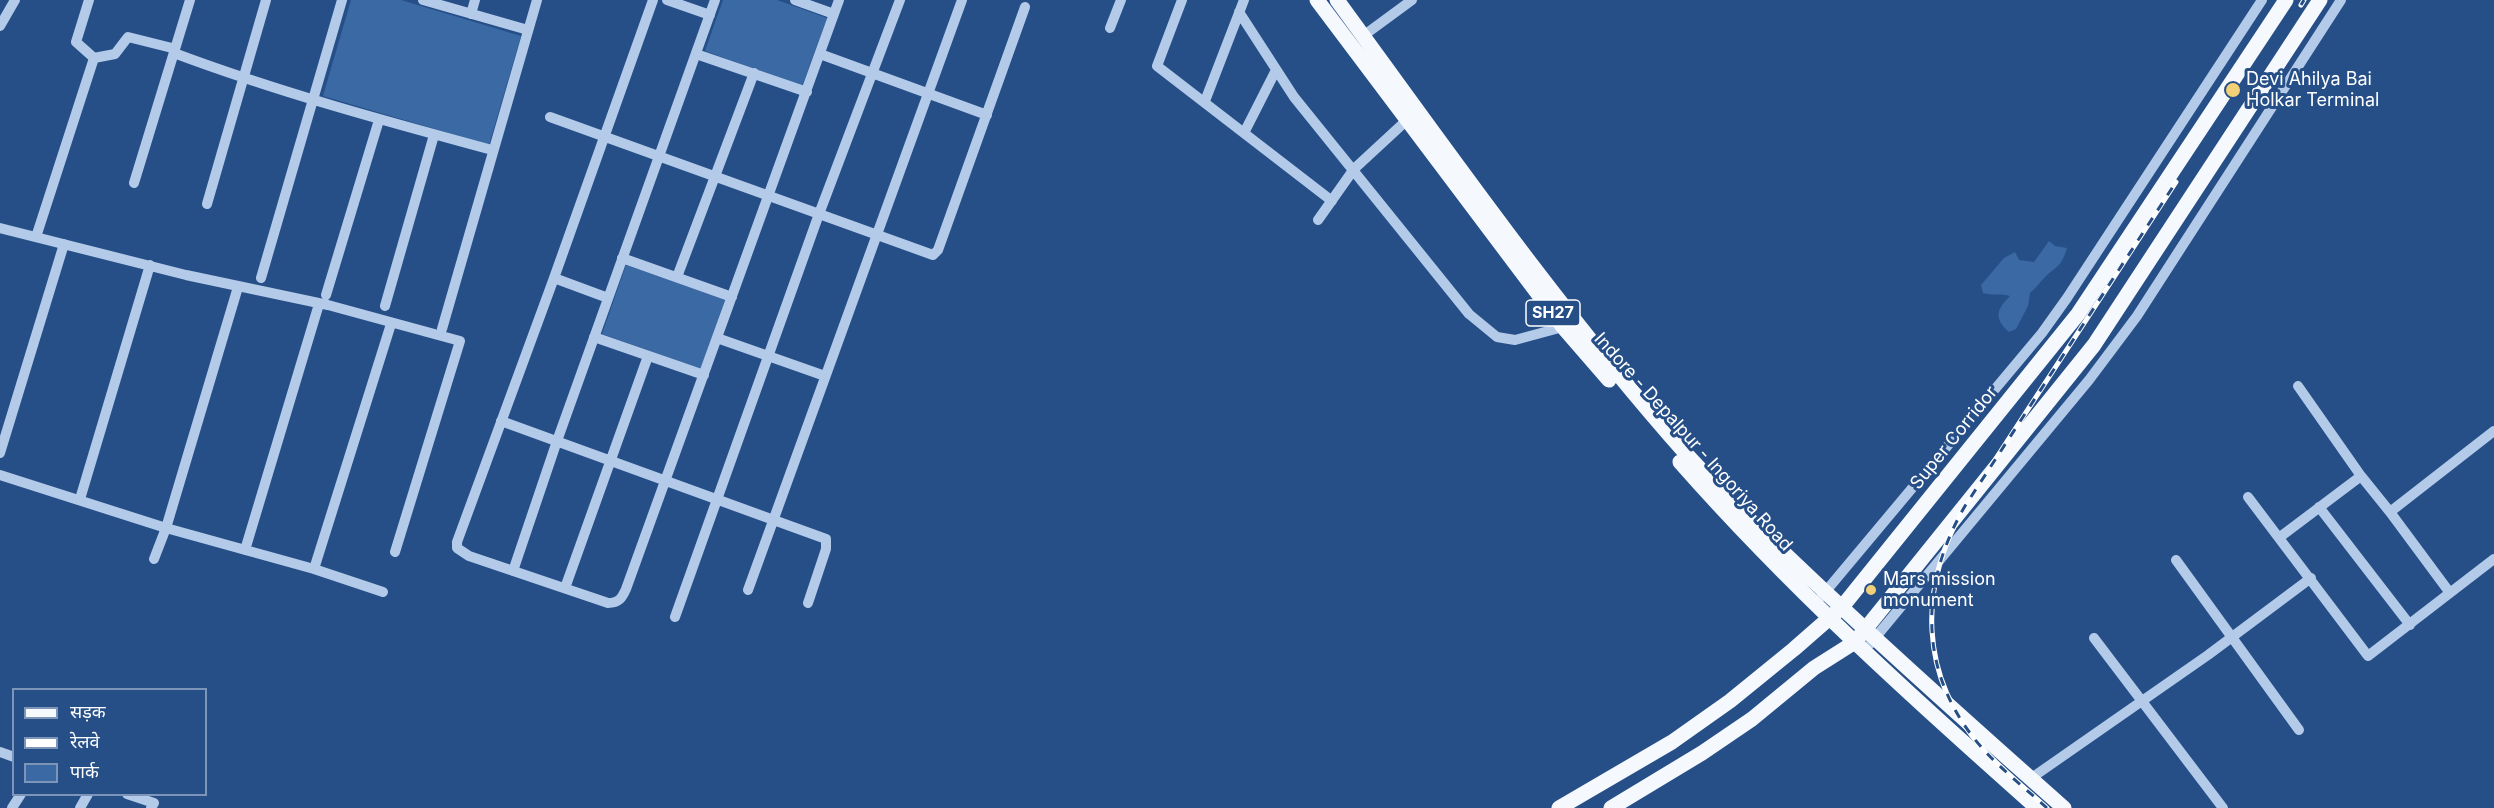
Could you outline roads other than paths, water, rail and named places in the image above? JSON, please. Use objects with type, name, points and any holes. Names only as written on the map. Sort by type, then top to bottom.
[{"type":"main road","name":"Indore - Depalpur - Ingoriya Road","points":[[1317,0],[1563,327],[1720,507],[1865,641]]},
{"type":"main road","name":"Indore - Depalpur - Ingoriya Road","points":[[1337,0],[1496,219],[1590,342],[1689,457],[1821,598]]},
{"type":"main road","name":"Super Corridor","points":[[1559,808],[1672,742],[1768,671],[1836,612],[2078,314],[2286,0]]},
{"type":"main road","points":[[1611,808],[1702,753],[1752,719],[1814,668],[1865,641],[2094,345],[2320,0]]},
{"type":"main road","points":[[1865,641],[1949,707],[2064,808]]},
{"type":"main road","points":[[1865,641],[1947,728],[2037,808]]},
{"type":"main road","points":[[1947,728],[1949,707]]},
{"type":"street","points":[[0,26],[15,0]]},
{"type":"street","points":[[89,0],[76,42],[94,58]]},
{"type":"street","points":[[134,183],[190,0]]},
{"type":"street","points":[[207,204],[266,0]]},
{"type":"street","points":[[261,278],[342,0]]},
{"type":"street","points":[[423,0],[528,30]]},
{"type":"street","points":[[471,14],[475,0]]},
{"type":"street","points":[[442,329],[537,0]]},
{"type":"street","points":[[653,0],[554,278],[459,534],[457,548],[469,556],[608,603],[621,599],[666,481],[839,0]]},
{"type":"street","points":[[667,0],[710,15]]},
{"type":"street","points":[[513,571],[557,441],[715,0]]},
{"type":"street","points":[[795,0],[834,14]]},
{"type":"street","points":[[675,617],[819,214],[900,0]]},
{"type":"street","points":[[748,590],[962,0]]},
{"type":"street","points":[[1110,28],[1121,0]]},
{"type":"street","points":[[1182,0],[1157,66],[1332,201]]},
{"type":"street","points":[[1205,101],[1244,0]]},
{"type":"street","points":[[1363,36],[1412,0]]},
{"type":"street","points":[[1821,598],[2048,324],[2262,0]]},
{"type":"street","points":[[1865,641],[2089,380],[2132,324],[2341,0]]},
{"type":"street","points":[[550,117],[933,255],[938,250],[1025,7]]},
{"type":"street","points":[[1239,12],[1276,70],[1333,147],[1354,169],[1469,314],[1497,337],[1515,340],[1563,327]]},
{"type":"street","points":[[94,58],[115,54],[128,37],[173,50],[242,78],[379,120],[492,150]]},
{"type":"street","points":[[696,54],[807,92]]},
{"type":"street","points":[[820,54],[987,115]]},
{"type":"street","points":[[36,237],[94,58]]},
{"type":"street","points":[[1244,133],[1276,70]]},
{"type":"street","points":[[677,277],[754,74]]},
{"type":"street","points":[[245,550],[379,120]]},
{"type":"street","points":[[1318,220],[1354,169],[1407,120]]},
{"type":"street","points":[[385,306],[434,135]]},
{"type":"street","points":[[0,228],[238,287],[322,299],[392,324],[460,341],[395,552]]},
{"type":"street","points":[[0,453],[64,244]]},
{"type":"street","points":[[622,258],[732,297]]},
{"type":"street","points":[[80,499],[150,266]]},
{"type":"street","points":[[554,278],[608,298]]},
{"type":"street","points":[[154,559],[166,528],[238,287]]},
{"type":"street","points":[[315,569],[392,324]]},
{"type":"street","points":[[594,337],[704,375]]},
{"type":"street","points":[[717,338],[825,376]]},
{"type":"street","points":[[565,588],[648,356]]},
{"type":"street","points":[[2298,386],[2361,476],[2450,593]]},
{"type":"street","points":[[501,422],[826,539],[826,549],[808,603]]},
{"type":"street","points":[[2390,512],[2494,431]]},
{"type":"street","points":[[0,475],[166,528],[315,569],[383,592]]},
{"type":"street","points":[[2280,537],[2361,476]]},
{"type":"street","points":[[2248,497],[2368,656],[2494,559]]},
{"type":"street","points":[[2319,507],[2410,625]]},
{"type":"street","points":[[2176,560],[2299,730]]},
{"type":"street","points":[[2030,778],[2232,638],[2311,578]]},
{"type":"street","points":[[2094,638],[2223,808]]},
{"type":"street","points":[[130,796],[154,803],[151,808]]},
{"type":"railway","points":[[2301,5],[2304,0]]},
{"type":"railway","points":[[2047,808],[1983,749],[1962,721],[1946,692],[1936,661],[1932,630],[1933,599],[1939,568],[1950,537],[1965,506],[2176,182]]},
{"type":"place","name":"Devi Ahilya Bai Holkar Terminal","points":[[2233,90]]},
{"type":"place","name":"Mars mission monument","points":[[1871,590]]}]
